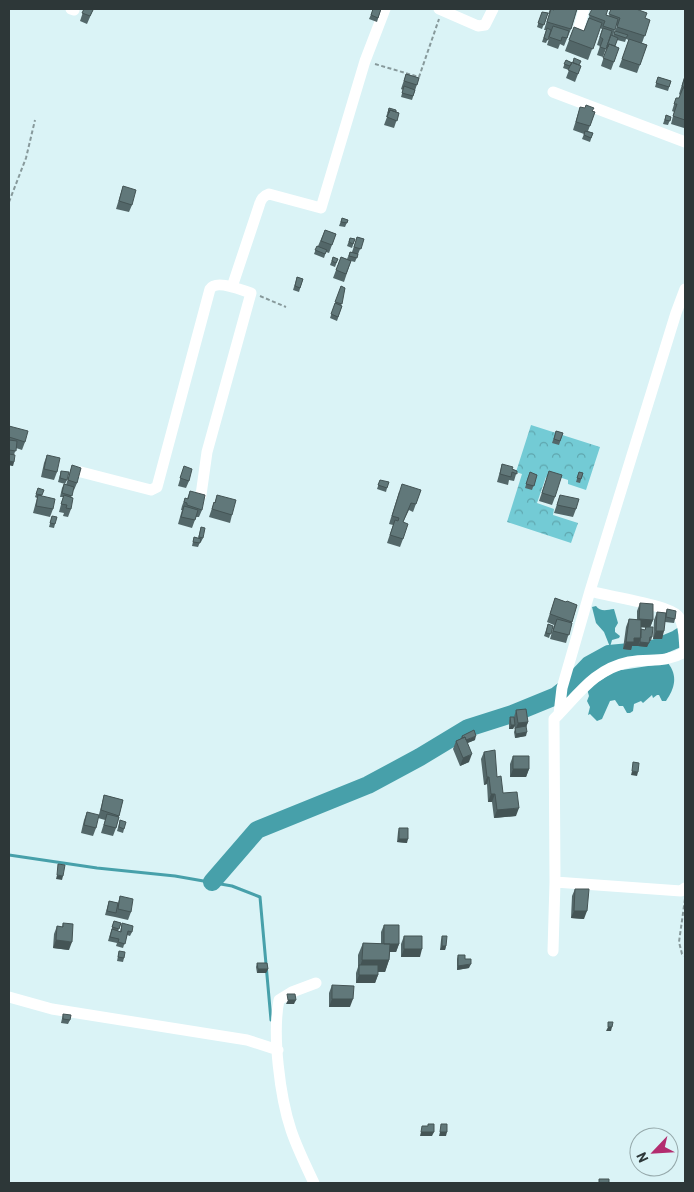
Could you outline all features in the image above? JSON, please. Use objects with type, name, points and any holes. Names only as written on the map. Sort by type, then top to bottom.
[{"type":"street","points":[[232,287],[261,199],[269,194],[321,208],[365,61],[385,9]]},
{"type":"street","points":[[441,9],[478,26],[485,25],[493,9]]},
{"type":"street","points":[[576,38],[584,9]]},
{"type":"street","points":[[553,92],[685,142]]},
{"type":"street","points":[[81,472],[151,490],[157,487],[210,289],[212,285],[216,284],[232,287],[251,293],[207,452],[201,495]]},
{"type":"street","points":[[559,710],[562,688],[590,592],[673,322],[685,289]]},
{"type":"street","points":[[553,951],[555,882],[554,719],[559,710],[594,676],[605,670],[630,662],[675,657],[685,651],[678,614],[660,606],[590,592]]},
{"type":"street","points":[[555,882],[681,891],[685,888]]},
{"type":"street","points":[[314,1183],[291,1130],[281,1088],[276,1018],[279,1000],[292,992],[316,983]]},
{"type":"street","points":[[9,997],[60,1011],[246,1040],[278,1050]]},
{"type":"path","points":[[365,61],[419,78],[441,9]]},
{"type":"path","points":[[9,202],[26,158],[35,120]]},
{"type":"path","points":[[251,293],[286,307]]},
{"type":"path","points":[[685,899],[679,942],[682,954],[685,956]]},
{"type":"green space","points":[[531,425],[600,447],[586,490],[568,484],[568,480],[559,477],[558,481],[546,477],[537,503],[554,509],[553,515],[578,523],[571,543],[507,522],[522,474],[516,472]]},
{"type":"shaded area","points":[[596,606],[602,610],[614,609],[618,623],[615,632],[620,636],[612,640],[610,647],[604,632],[596,623],[592,607]]},
{"type":"shaded area","points":[[668,663],[673,673],[674,682],[672,691],[666,701],[662,701],[659,695],[653,698],[652,695],[643,703],[641,701],[634,704],[633,711],[627,713],[623,706],[619,706],[615,700],[610,701],[602,719],[597,721],[590,714],[588,715],[590,707],[587,701],[589,696],[587,689],[615,671]]},
{"type":"building","points":[[84,9],[93,10],[90,16],[82,13]]},
{"type":"building","points":[[373,9],[381,9],[378,18],[371,15]]},
{"type":"building","points":[[551,9],[577,9],[571,29],[547,22]]},
{"type":"building","points":[[592,9],[608,9],[606,15],[618,19],[615,30],[603,26],[605,21],[589,15]]},
{"type":"building","points":[[611,9],[636,9],[647,13],[645,18],[650,20],[645,36],[617,27],[620,18],[609,14]]},
{"type":"building","points":[[542,12],[548,13],[544,25],[538,23]]},
{"type":"building","points":[[589,18],[602,23],[593,49],[569,40],[574,27],[584,31]]},
{"type":"building","points":[[553,26],[569,31],[567,38],[562,37],[561,41],[549,37]]},
{"type":"building","points":[[547,28],[551,30],[548,40],[544,38]]},
{"type":"building","points":[[603,28],[612,31],[606,49],[600,47],[603,39],[600,37]]},
{"type":"building","points":[[615,31],[628,35],[626,38],[614,34]]},
{"type":"building","points":[[611,35],[618,38],[615,46],[609,44],[608,47],[607,46]]},
{"type":"building","points":[[629,39],[647,45],[640,65],[622,59]]},
{"type":"building","points":[[609,44],[619,48],[614,62],[603,58]]},
{"type":"building","points":[[574,58],[581,61],[579,65],[573,63]]},
{"type":"building","points":[[566,60],[572,63],[570,66],[564,64]]},
{"type":"building","points":[[572,62],[581,66],[578,74],[568,70]]},
{"type":"building","points":[[406,74],[419,78],[417,85],[404,81]]},
{"type":"building","points":[[685,76],[685,88],[682,86]]},
{"type":"building","points":[[658,77],[671,81],[669,87],[656,83]]},
{"type":"building","points":[[404,86],[415,90],[413,96],[402,93]]},
{"type":"building","points":[[683,88],[685,88],[685,120],[673,116],[677,104],[674,104],[676,98],[679,98]]},
{"type":"building","points":[[586,105],[594,108],[592,111],[595,112],[590,126],[576,122],[580,107],[585,108]]},
{"type":"building","points":[[389,108],[396,110],[396,112],[390,110],[388,113]]},
{"type":"building","points":[[390,110],[399,113],[397,121],[387,117]]},
{"type":"building","points":[[666,115],[671,117],[670,121],[665,120]]},
{"type":"building","points":[[585,131],[593,133],[591,138],[584,135]]},
{"type":"building","points":[[123,186],[136,190],[132,205],[119,201]]},
{"type":"building","points":[[342,218],[348,220],[347,223],[341,222]]},
{"type":"building","points":[[325,230],[336,234],[332,245],[321,241]]},
{"type":"building","points":[[357,237],[364,239],[361,249],[354,247]]},
{"type":"building","points":[[350,238],[355,239],[353,244],[349,242]]},
{"type":"building","points":[[317,246],[327,250],[325,254],[315,250]]},
{"type":"building","points":[[350,252],[358,254],[357,258],[349,256]]},
{"type":"building","points":[[333,257],[338,259],[336,263],[332,261]]},
{"type":"building","points":[[341,257],[351,261],[346,274],[336,270]]},
{"type":"building","points":[[297,277],[303,279],[300,288],[295,286]]},
{"type":"building","points":[[341,286],[345,288],[342,304],[335,302]]},
{"type":"building","points":[[335,303],[342,306],[338,317],[331,314]]},
{"type":"building","points":[[9,426],[28,431],[25,442],[9,437]]},
{"type":"building","points":[[556,431],[563,433],[560,441],[554,439]]},
{"type":"building","points":[[9,440],[17,441],[16,451],[9,450]]},
{"type":"building","points":[[9,454],[15,455],[14,462],[9,461]]},
{"type":"building","points":[[47,455],[60,458],[57,472],[44,469]]},
{"type":"building","points":[[502,464],[513,467],[512,469],[517,471],[517,474],[512,472],[511,477],[500,474]]},
{"type":"building","points":[[72,465],[81,468],[77,483],[68,480]]},
{"type":"building","points":[[184,466],[192,469],[189,481],[180,478]]},
{"type":"building","points":[[61,471],[69,472],[67,480],[60,478]]},
{"type":"building","points":[[549,471],[562,475],[555,497],[542,493]]},
{"type":"building","points":[[530,472],[537,475],[534,486],[526,484]]},
{"type":"building","points":[[579,472],[583,473],[581,479],[577,478]]},
{"type":"building","points":[[380,480],[389,482],[387,488],[378,485]]},
{"type":"building","points":[[64,484],[74,487],[72,496],[62,493]]},
{"type":"building","points":[[402,484],[421,490],[416,504],[411,503],[403,522],[408,524],[403,539],[390,535],[395,520],[398,521],[399,518],[392,516]]},
{"type":"building","points":[[38,488],[44,490],[42,495],[36,494]]},
{"type":"building","points":[[190,491],[205,495],[202,510],[187,505],[184,502],[185,498],[188,499]]},
{"type":"building","points":[[38,495],[55,499],[53,509],[36,506]]},
{"type":"building","points":[[64,495],[73,498],[71,509],[66,508],[67,505],[61,504]]},
{"type":"building","points":[[217,495],[236,500],[232,515],[212,509]]},
{"type":"building","points":[[560,495],[579,499],[576,509],[557,505]]},
{"type":"building","points":[[184,506],[198,510],[195,520],[181,517]]},
{"type":"building","points":[[52,516],[57,517],[55,524],[50,523]]},
{"type":"building","points":[[201,527],[205,528],[203,538],[199,537]]},
{"type":"building","points":[[194,537],[201,539],[200,543],[193,542]]},
{"type":"building","points":[[555,598],[577,605],[572,622],[550,614]]},
{"type":"building","points":[[640,603],[653,604],[653,620],[639,619]]},
{"type":"building","points":[[667,609],[676,611],[675,619],[666,617]]},
{"type":"building","points":[[657,612],[666,613],[664,631],[656,631]]},
{"type":"building","points":[[557,619],[572,623],[569,635],[553,631]]},
{"type":"building","points":[[629,619],[641,620],[641,638],[634,638],[634,642],[626,642]]},
{"type":"building","points":[[548,624],[553,626],[551,634],[546,633]]},
{"type":"building","points":[[646,627],[653,627],[649,643],[640,642],[641,629],[645,630]]},
{"type":"building","points":[[526,709],[528,722],[518,723],[516,710]]},
{"type":"building","points":[[510,717],[514,717],[515,725],[511,725]]},
{"type":"building","points":[[526,726],[527,732],[516,734],[515,728]]},
{"type":"building","points":[[474,730],[476,736],[466,740],[465,737],[463,738],[462,736]]},
{"type":"building","points":[[465,737],[472,754],[463,758],[456,741]]},
{"type":"building","points":[[495,750],[497,777],[501,776],[503,793],[517,792],[519,808],[497,810],[495,794],[491,794],[489,777],[487,777],[484,752]]},
{"type":"building","points":[[513,756],[529,756],[529,769],[513,769]]},
{"type":"building","points":[[633,762],[639,763],[638,772],[632,771]]},
{"type":"building","points":[[104,795],[123,800],[119,816],[101,810]]},
{"type":"building","points":[[87,812],[99,815],[96,828],[84,825]]},
{"type":"building","points":[[107,814],[119,817],[116,828],[104,825]]},
{"type":"building","points":[[120,820],[126,822],[124,829],[119,827]]},
{"type":"building","points":[[399,828],[408,828],[408,839],[399,839]]},
{"type":"building","points":[[58,864],[65,865],[63,876],[57,875]]},
{"type":"building","points":[[575,889],[589,889],[587,911],[574,911]]},
{"type":"building","points":[[120,896],[133,899],[131,912],[118,909]]},
{"type":"building","points":[[109,901],[118,903],[116,913],[107,911]]},
{"type":"building","points":[[114,921],[121,923],[119,929],[112,927]]},
{"type":"building","points":[[63,923],[73,924],[72,942],[56,940],[57,926],[63,927]]},
{"type":"building","points":[[122,923],[133,926],[132,932],[128,931],[125,944],[118,942],[119,939],[110,937],[112,929],[121,932]]},
{"type":"building","points":[[384,925],[399,925],[399,944],[384,944]]},
{"type":"building","points":[[404,936],[422,936],[422,949],[404,949]]},
{"type":"building","points":[[442,936],[447,936],[446,946],[442,946]]},
{"type":"building","points":[[363,943],[390,944],[389,960],[362,960]]},
{"type":"building","points":[[119,951],[125,952],[124,958],[118,957]]},
{"type":"building","points":[[458,955],[465,955],[465,959],[471,959],[471,964],[458,966]]},
{"type":"building","points":[[257,963],[267,963],[268,969],[258,969]]},
{"type":"building","points":[[359,965],[378,965],[378,975],[359,975]]},
{"type":"building","points":[[332,985],[354,986],[353,999],[332,999]]},
{"type":"building","points":[[287,994],[295,994],[296,1000],[288,1000]]},
{"type":"building","points":[[63,1014],[71,1015],[70,1020],[63,1019]]},
{"type":"building","points":[[608,1022],[613,1022],[612,1027],[608,1027]]},
{"type":"building","points":[[428,1124],[434,1124],[434,1132],[421,1132],[422,1126],[428,1126]]},
{"type":"building","points":[[441,1124],[447,1124],[447,1132],[440,1132]]},
{"type":"building","points":[[599,1179],[609,1179],[609,1183],[599,1183]]},
{"type":"waterway","points":[[212,882],[257,830],[368,785],[468,728],[512,714],[556,696],[570,685],[589,665],[609,654],[651,650],[685,634]]},
{"type":"waterway","points":[[9,855],[97,868],[175,876],[232,886],[260,897],[271,1020]]}]
